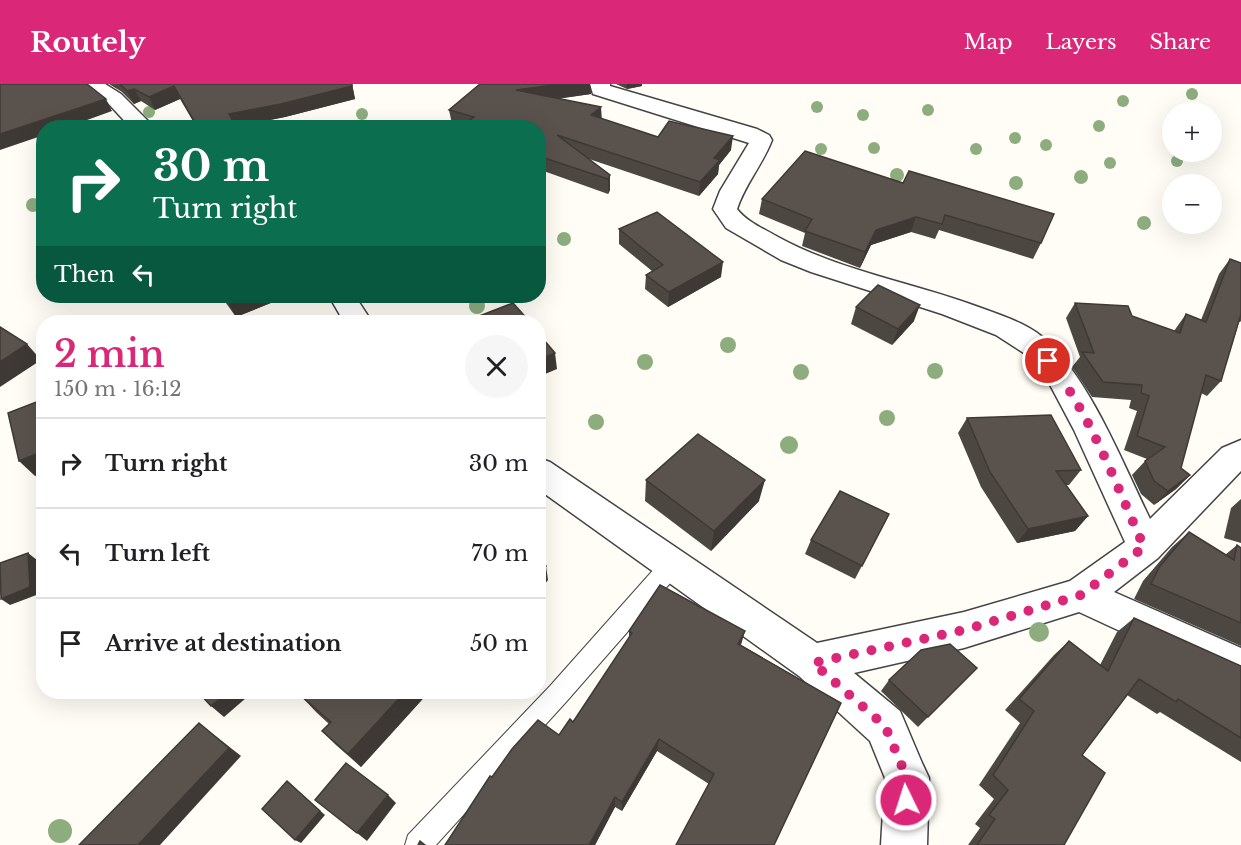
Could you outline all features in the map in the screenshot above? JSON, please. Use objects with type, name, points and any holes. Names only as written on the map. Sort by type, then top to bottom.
[{"type":"street","points":[[92,84],[114,98],[136,120]]},
{"type":"street","points":[[600,84],[600,90],[608,93],[749,134],[761,140],[750,164],[729,195],[724,209],[735,223],[790,254],[820,266],[952,307],[1006,328],[1037,348],[1059,374],[1090,429],[1144,547]]},
{"type":"street","points":[[813,663],[964,630],[1081,595],[1144,547],[1234,457],[1241,453]]},
{"type":"street","points":[[546,477],[813,663],[885,726],[907,778],[904,845]]},
{"type":"street","points":[[1081,595],[1241,668]]},
{"type":"lane","points":[[418,845],[558,694],[671,566]]},
{"type":"building","points":[[0,84],[87,84],[106,99],[42,120],[36,120],[36,122],[0,134]]},
{"type":"building","points":[[120,84],[352,84],[352,86],[281,104],[229,114],[232,120],[193,120],[174,86],[149,97],[134,89],[127,91]]},
{"type":"building","points":[[480,84],[561,84],[516,90],[601,107],[591,115],[658,137],[669,121],[733,136],[714,158],[720,160],[700,182],[557,135],[610,175],[608,179],[546,159],[546,120],[470,120],[474,117],[449,110]]},
{"type":"building","points":[[805,151],[903,183],[909,171],[1054,214],[1041,243],[945,215],[942,224],[916,217],[876,230],[865,252],[805,231],[812,219],[762,199]]},
{"type":"building","points":[[657,212],[723,262],[669,292],[646,275],[663,265],[619,229]]},
{"type":"building","points":[[1230,259],[1241,263],[1241,314],[1221,381],[1206,375],[1181,468],[1190,475],[1168,491],[1154,481],[1145,461],[1165,447],[1137,436],[1149,396],[1141,393],[1142,385],[1103,382],[1082,352],[1094,353],[1075,303],[1128,306],[1132,316],[1180,333],[1186,314],[1206,322]]},
{"type":"building","points":[[878,285],[920,305],[898,329],[856,307]]},
{"type":"building","points":[[513,303],[524,315],[482,315]]},
{"type":"building","points":[[0,327],[27,344],[0,362]]},
{"type":"building","points":[[546,342],[555,353],[546,357]]},
{"type":"building","points":[[36,402],[36,454],[19,461],[8,413]]},
{"type":"building","points":[[1051,415],[1081,470],[1056,471],[1088,516],[1028,529],[990,472],[967,418]]},
{"type":"building","points":[[698,434],[765,480],[714,531],[646,480]]},
{"type":"building","points":[[840,491],[889,514],[862,566],[811,540]]},
{"type":"building","points":[[1189,532],[1234,560],[1237,545],[1241,548],[1241,623],[1151,584],[1160,566]]},
{"type":"building","points":[[28,553],[30,587],[1,599],[0,563]]},
{"type":"building","points":[[660,585],[745,631],[738,644],[841,703],[774,845],[676,845],[714,774],[659,739],[622,802],[615,797],[589,845],[445,845],[490,776],[492,777],[512,749],[538,720],[559,735],[570,719],[573,722],[632,633],[629,631]]},
{"type":"building","points":[[1134,618],[1241,666],[1241,738],[1178,699],[1176,702],[1139,679],[1082,755],[1105,773],[1064,845],[977,845],[995,819],[989,815],[1008,790],[993,775],[1034,711],[1019,699],[1069,641],[1108,671]]},
{"type":"building","points":[[950,644],[977,668],[928,717],[889,680],[921,650]]},
{"type":"building","points":[[204,699],[220,699],[211,706]]},
{"type":"building","points":[[304,699],[399,699],[348,754],[322,731],[331,722]]},
{"type":"building","points":[[199,723],[229,748],[138,845],[79,845]]},
{"type":"building","points":[[346,763],[388,795],[357,833],[315,800]]},
{"type":"building","points":[[287,781],[320,811],[295,840],[262,809]]},
{"type":"route","points":[[906,800],[907,778],[885,726],[813,663],[964,630],[1081,595],[1144,547],[1090,429],[1059,374],[1048,361]]}]
